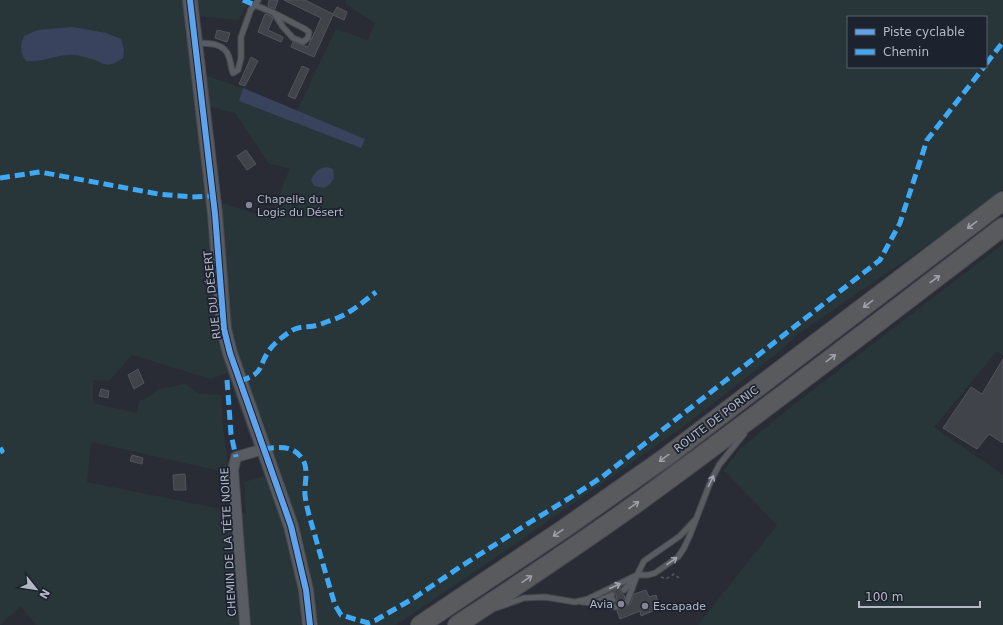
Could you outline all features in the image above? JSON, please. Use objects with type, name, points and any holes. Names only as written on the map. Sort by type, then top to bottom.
[{"type":"highway","name":"ROUTE DE PORNIC","points":[[420,625],[542,544],[653,466],[1003,201]]},
{"type":"highway","name":"ROUTE DE PORNIC","points":[[470,618],[636,503],[796,389],[1003,227]]},
{"type":"street","name":"RUE DU DÉSERT","points":[[190,0],[215,214],[224,329],[228,346],[291,526],[306,590],[310,625]]},
{"type":"street","name":"CHEMIN DE LA TÊTE NOIRE","points":[[245,625],[233,470],[236,457],[264,449]]},
{"type":"lane","points":[[195,43],[211,44],[224,49],[229,56],[234,73],[238,70],[241,58],[242,37],[251,9],[258,0]]},
{"type":"lane","points":[[255,5],[274,13],[305,29],[309,32],[308,38],[304,42],[293,38],[283,27],[274,13]]},
{"type":"lane","points":[[575,602],[588,599],[637,575],[648,575],[655,573],[678,557],[684,548],[710,483],[719,465],[749,427],[755,423]]},
{"type":"lane","points":[[627,602],[644,561],[680,536],[697,518]]},
{"type":"lane","points":[[624,593],[637,575]]},
{"type":"lane","points":[[492,611],[524,598],[545,597],[616,607]]},
{"type":"lane","points":[[593,603],[612,598]]},
{"type":"path","points":[[655,573],[666,579],[674,574],[679,578]]},
{"type":"shaded area","points":[[0,0],[251,0],[238,20],[186,15],[206,207],[221,203],[270,218],[290,168],[269,164],[235,113],[206,106],[204,75],[243,88],[239,101],[365,139],[297,111],[336,29],[368,40],[375,23],[346,4],[346,0],[1003,0],[1003,189],[936,239],[797,335],[776,354],[683,427],[396,625],[36,625],[21,606],[0,625]],"holes":[[[132,355],[211,379],[227,373],[264,476],[244,482],[246,514],[87,482],[91,442],[229,473],[223,429],[221,395],[199,394],[186,384],[159,389],[145,399],[139,401],[137,413],[93,403],[93,380],[109,381]]]},
{"type":"shaded area","points":[[1003,244],[1003,355],[997,351],[934,427],[1003,475],[1003,625],[698,625],[777,525],[724,470],[740,449],[793,405]]},
{"type":"water","points":[[73,27],[106,33],[121,39],[124,49],[123,58],[109,65],[76,55],[63,55],[39,61],[26,61],[21,49],[24,36],[38,30]]},
{"type":"water","points":[[243,88],[365,139],[361,148],[239,101]]},
{"type":"water","points":[[327,167],[333,169],[334,178],[330,184],[324,188],[314,186],[311,180],[314,175],[319,169]]},
{"type":"building","points":[[269,0],[278,0],[275,9],[268,6]]},
{"type":"building","points":[[284,0],[305,0],[333,14],[337,7],[347,12],[344,20],[333,15],[314,57],[291,47],[293,42],[308,47],[321,18]]},
{"type":"building","points":[[265,14],[273,18],[268,30],[283,37],[281,42],[258,32]]},
{"type":"building","points":[[217,30],[230,33],[227,42],[215,38]]},
{"type":"building","points":[[251,57],[258,61],[245,86],[239,84]]},
{"type":"building","points":[[302,66],[309,69],[295,99],[288,96]]},
{"type":"building","points":[[246,150],[256,164],[247,170],[237,156]]},
{"type":"building","points":[[1003,359],[1003,443],[989,434],[977,449],[943,428],[971,387],[982,394]]},
{"type":"building","points":[[138,369],[144,383],[134,389],[128,375]]},
{"type":"building","points":[[101,389],[109,391],[108,398],[99,396]]},
{"type":"building","points":[[132,455],[143,458],[142,464],[130,461]]},
{"type":"building","points":[[185,474],[186,490],[174,490],[173,475]]},
{"type":"building","points":[[621,587],[620,592],[625,596],[623,602],[625,606],[630,605],[634,594],[646,590],[649,597],[656,595],[658,603],[652,606],[653,611],[641,616],[640,611],[620,619],[617,611],[620,606],[616,603],[616,594],[613,591]]},
{"type":"marked path","points":[[243,0],[255,5]]},
{"type":"marked path","points":[[987,63],[1003,42]]},
{"type":"marked path","points":[[264,449],[279,447],[293,450],[304,461],[306,470],[305,495],[307,507],[335,605],[341,615],[368,623],[376,620],[414,598],[602,477],[880,260],[900,223],[927,140],[983,68]]},
{"type":"marked path","points":[[0,178],[40,172],[158,194],[192,197],[213,196]]},
{"type":"marked path","points":[[240,381],[257,373],[272,346],[292,330],[310,327],[336,319],[354,309],[376,292]]},
{"type":"marked path","points":[[227,380],[231,434],[236,457]]},
{"type":"marked path","points":[[0,448],[2,451],[0,452]]},
{"type":"cycle path","points":[[190,0],[215,214],[224,329],[230,353],[291,526],[306,590],[310,625]]},
{"type":"place","name":"Chapelle du Logis du Désert","points":[[249,205]]},
{"type":"place","name":"Avia","points":[[621,604]]},
{"type":"place","name":"Escapade","points":[[645,606]]}]
